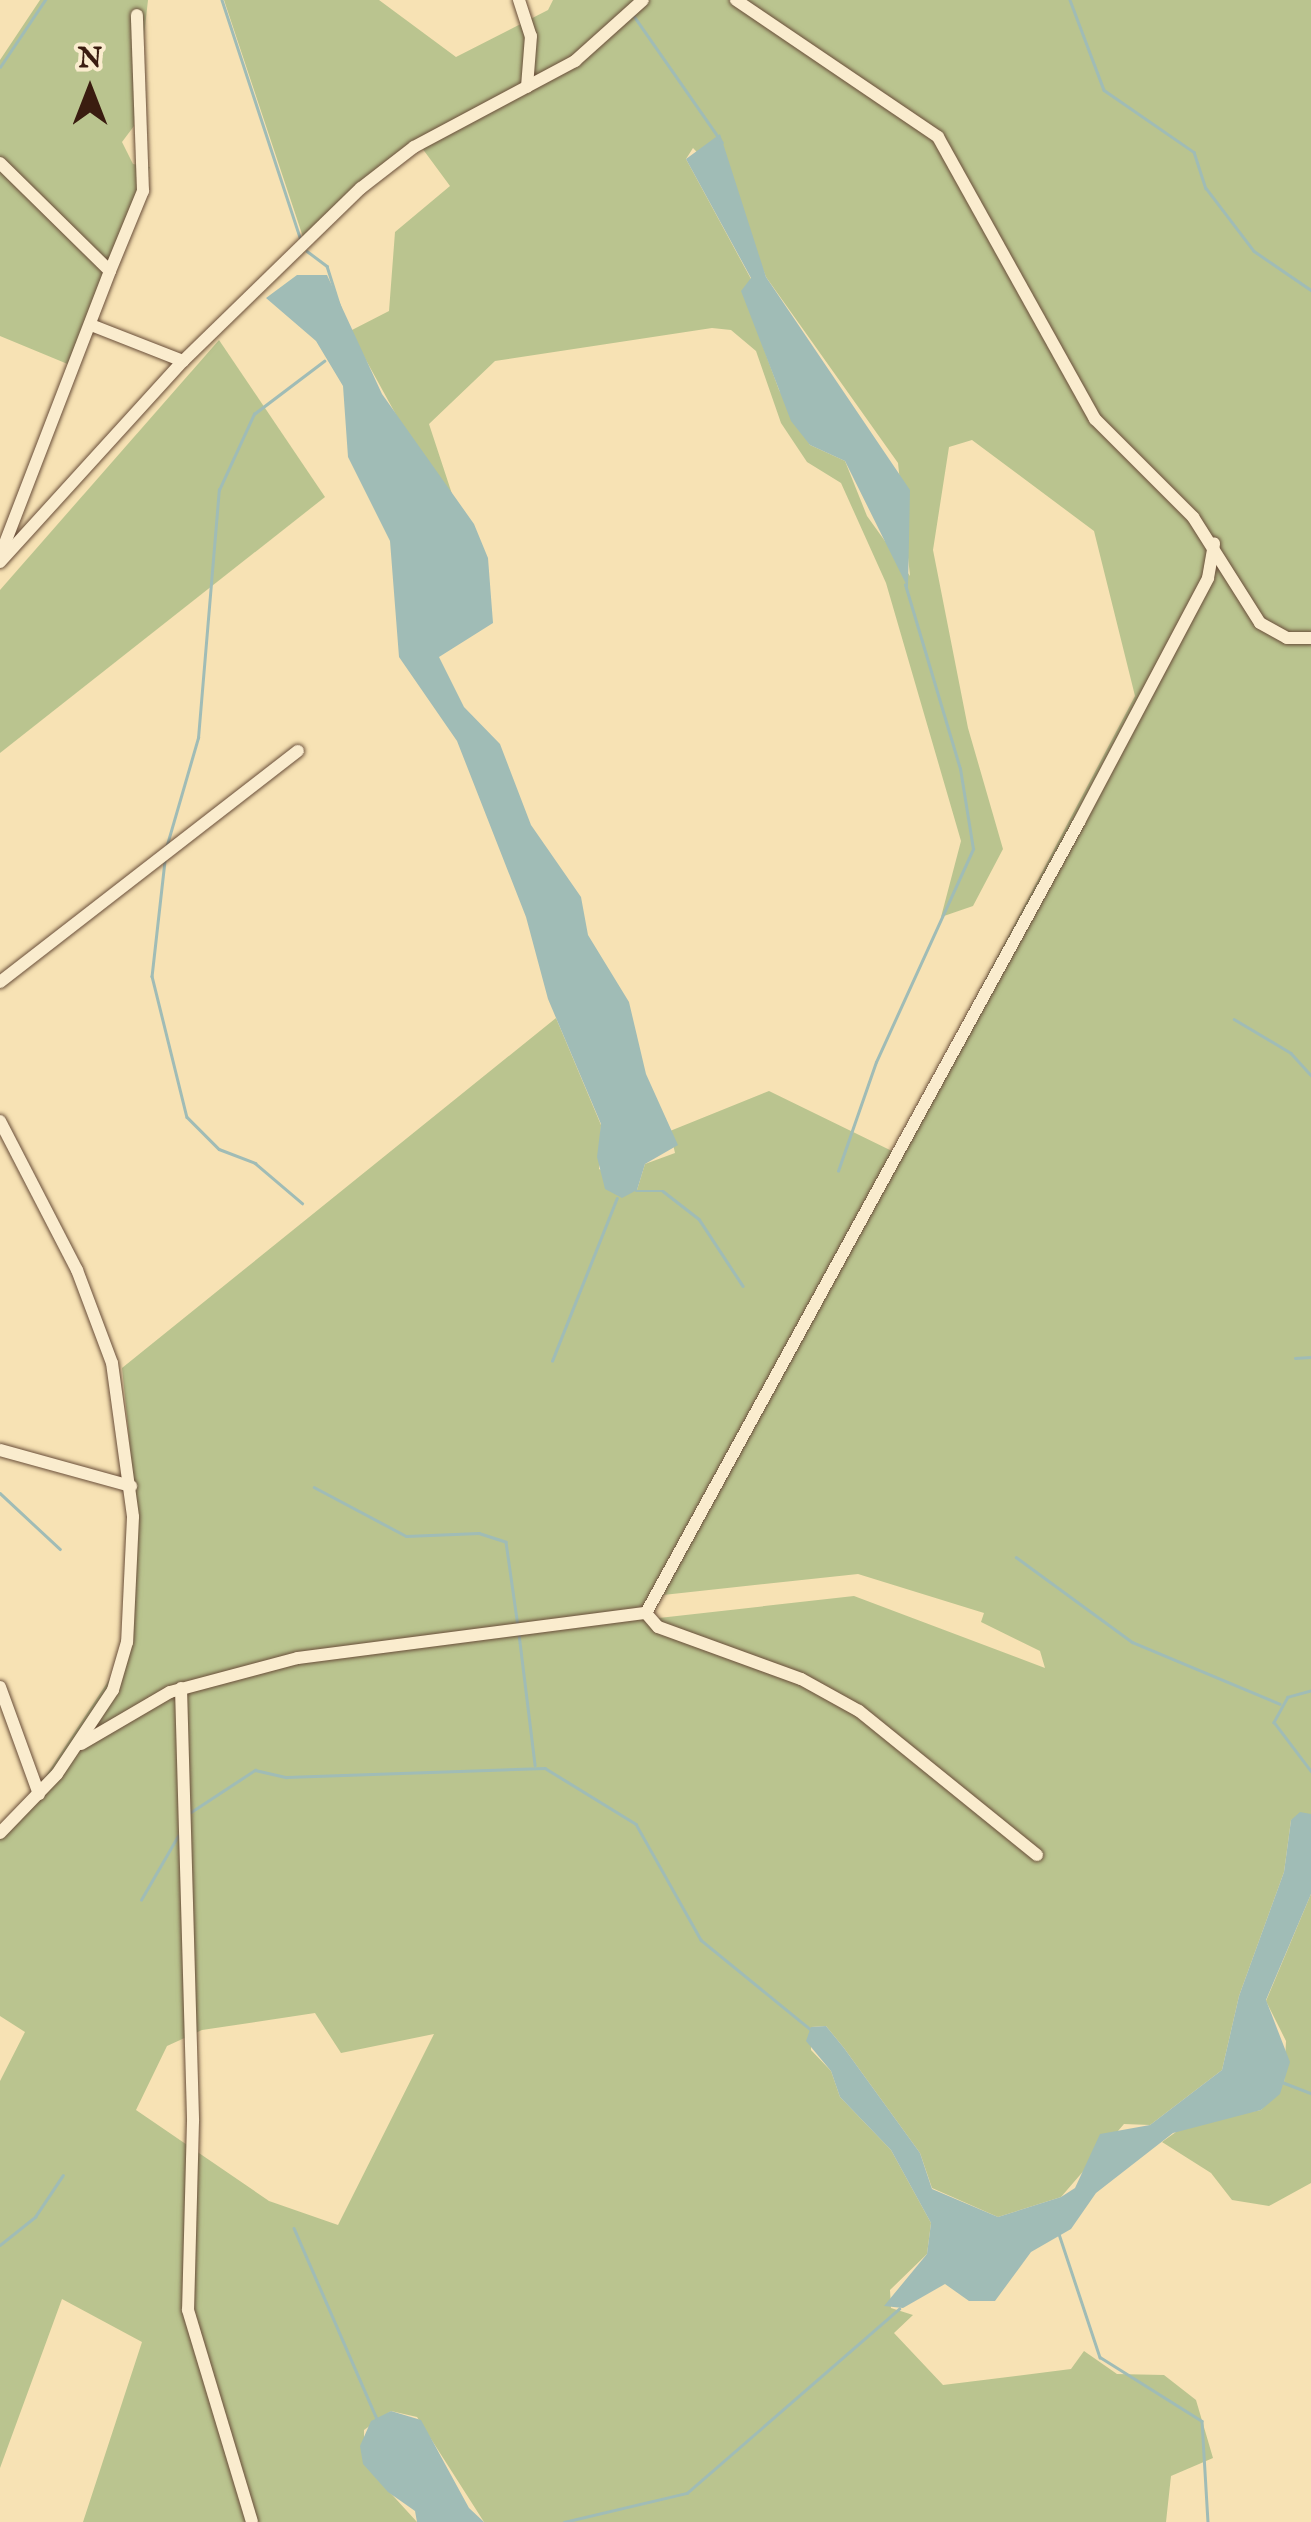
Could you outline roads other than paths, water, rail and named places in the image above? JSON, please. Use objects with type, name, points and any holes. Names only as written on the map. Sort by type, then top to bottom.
[{"type":"street","points":[[519,0],[531,36],[527,87]]},
{"type":"street","points":[[0,560],[183,361],[390,164],[575,61],[643,0]]},
{"type":"street","points":[[736,0],[938,137],[1095,420],[1214,544],[1271,633],[1311,638]]},
{"type":"street","points":[[0,560],[143,191],[137,15]]},
{"type":"street","points":[[0,163],[110,271]]},
{"type":"street","points":[[91,325],[183,361]]},
{"type":"street","points":[[646,1614],[1080,822],[1208,578],[1214,544]]},
{"type":"street","points":[[0,982],[298,751]]},
{"type":"street","points":[[0,1122],[77,1270],[112,1364],[131,1486],[125,1654],[78,1745],[39,1794],[0,1833]]},
{"type":"street","points":[[0,1450],[131,1486]]},
{"type":"street","points":[[78,1745],[182,1688],[313,1655],[380,1653],[646,1614]]},
{"type":"street","points":[[646,1614],[658,1626],[801,1679],[859,1711],[1037,1855]]},
{"type":"street","points":[[0,1687],[39,1794]]},
{"type":"street","points":[[182,1688],[193,2121],[188,2310],[252,2522]]},
{"type":"water","points":[[720,134],[766,277],[910,490],[908,588],[845,461],[810,445],[791,421],[741,291],[751,278],[686,159]]},
{"type":"water","points":[[297,275],[327,275],[382,394],[474,524],[488,558],[493,623],[439,657],[464,707],[500,744],[531,825],[581,897],[588,935],[629,1002],[646,1074],[678,1145],[645,1164],[637,1190],[622,1198],[605,1189],[597,1157],[601,1124],[548,999],[526,917],[457,741],[399,657],[390,541],[348,457],[343,386],[316,341],[266,298]]},
{"type":"water","points":[[1300,1812],[1311,1814],[1311,1894],[1266,2000],[1290,2062],[1280,2094],[1261,2110],[1173,2133],[1096,2193],[1071,2229],[1031,2252],[995,2301],[969,2301],[945,2284],[903,2308],[884,2306],[927,2254],[931,2223],[891,2150],[840,2097],[831,2071],[806,2041],[811,2027],[826,2026],[844,2048],[920,2153],[932,2189],[998,2217],[1061,2197],[1075,2188],[1100,2134],[1150,2125],[1222,2070],[1239,1996],[1284,1872],[1291,1820]]},
{"type":"water","points":[[391,2411],[421,2420],[469,2508],[484,2522],[417,2522],[415,2511],[388,2492],[363,2464],[360,2446],[371,2421]]},
{"type":"waterway","points":[[0,67],[45,0]]},
{"type":"waterway","points":[[222,0],[301,240]]},
{"type":"waterway","points":[[1070,0],[1104,90],[1194,152],[1206,188],[1254,251],[1311,290]]},
{"type":"waterway","points":[[634,16],[722,142]]},
{"type":"waterway","points":[[307,251],[327,266],[344,320]]},
{"type":"waterway","points":[[166,848],[198,738],[219,490],[254,414],[324,361]]},
{"type":"waterway","points":[[838,1171],[876,1062],[973,849],[960,769],[905,585]]},
{"type":"waterway","points":[[165,861],[152,976],[187,1117],[219,1149],[255,1163],[302,1203]]},
{"type":"waterway","points":[[1234,1019],[1291,1053],[1311,1075]]},
{"type":"waterway","points":[[636,1191],[663,1191],[699,1219],[743,1286]]},
{"type":"waterway","points":[[552,1361],[617,1198]]},
{"type":"waterway","points":[[1295,1358],[1311,1357]]},
{"type":"waterway","points":[[314,1487],[406,1536],[479,1533],[506,1542],[518,1626]]},
{"type":"waterway","points":[[0,1493],[60,1549]]},
{"type":"waterway","points":[[1016,1557],[1132,1642],[1280,1704]]},
{"type":"waterway","points":[[519,1634],[535,1765]]},
{"type":"waterway","points":[[1311,1691],[1288,1697],[1274,1722],[1311,1771]]},
{"type":"waterway","points":[[191,1812],[255,1770],[286,1777],[545,1768],[636,1824],[701,1940],[810,2029]]},
{"type":"waterway","points":[[141,1900],[178,1836]]},
{"type":"waterway","points":[[1282,2082],[1311,2093]]},
{"type":"waterway","points":[[0,2245],[35,2217],[63,2175]]},
{"type":"waterway","points":[[294,2228],[377,2419]]},
{"type":"waterway","points":[[1059,2234],[1100,2357],[1202,2421],[1208,2522]]},
{"type":"waterway","points":[[564,2522],[687,2493],[899,2309]]}]
